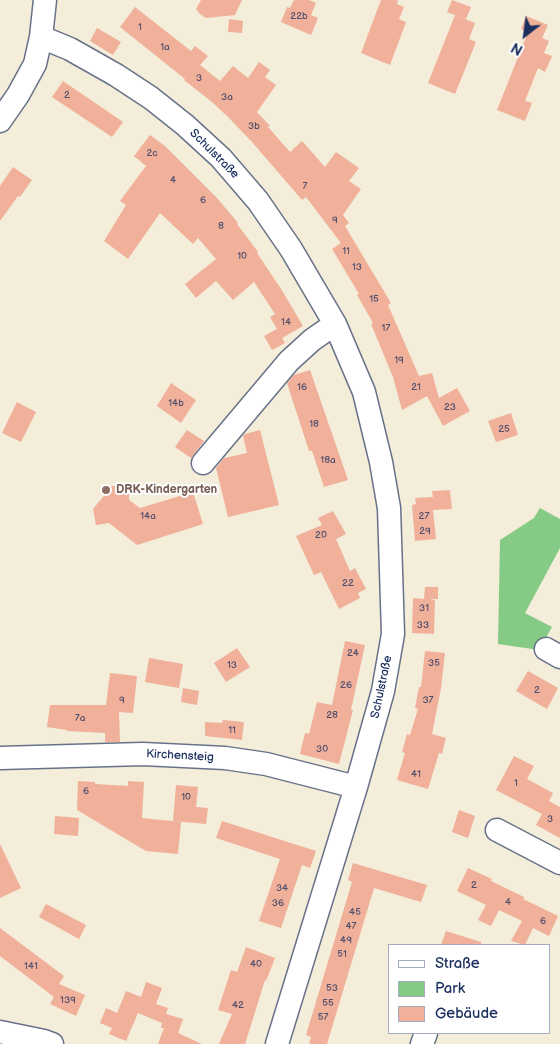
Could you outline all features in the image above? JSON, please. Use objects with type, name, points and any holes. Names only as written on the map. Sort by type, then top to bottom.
[{"type":"street","points":[[0,122],[35,64],[42,38],[45,0]]},
{"type":"street","name":"Schulstraße","points":[[42,38],[70,49],[116,75],[151,98],[185,125],[221,158],[258,201],[286,241],[335,324],[364,392],[381,462],[389,508],[393,634],[383,691],[356,787],[277,1044]]},
{"type":"street","points":[[203,463],[289,361],[312,340],[335,324]]},
{"type":"street","name":"Kirchensteig","points":[[0,758],[143,754],[225,758],[266,764],[356,787]]},
{"type":"street","points":[[497,830],[560,863]]},
{"type":"street","points":[[0,1032],[52,1044]]},
{"type":"green space","points":[[540,508],[560,519],[560,548],[525,613],[552,627],[539,650],[498,644],[500,540],[534,518]]},
{"type":"building","points":[[201,0],[242,0],[235,15],[206,18],[196,9]]},
{"type":"building","points":[[294,0],[309,0],[316,3],[311,15],[318,18],[311,35],[281,22],[287,7],[290,8]]},
{"type":"building","points":[[381,0],[398,0],[397,4],[404,7],[399,19],[406,22],[390,65],[361,53]]},
{"type":"building","points":[[452,0],[471,7],[466,19],[447,12]]},
{"type":"building","points":[[135,7],[191,51],[195,46],[208,56],[200,65],[220,81],[233,66],[248,78],[259,62],[270,70],[265,77],[276,85],[257,112],[290,152],[302,141],[325,167],[336,152],[359,168],[349,181],[361,189],[343,215],[349,223],[345,226],[391,303],[388,305],[419,376],[432,373],[439,398],[457,388],[470,411],[443,426],[427,396],[402,410],[393,377],[371,324],[373,323],[357,295],[359,294],[332,249],[341,243],[306,197],[302,200],[228,117],[185,79],[120,27]]},
{"type":"building","points":[[455,15],[475,23],[469,39],[476,42],[455,94],[428,83]]},
{"type":"building","points":[[526,16],[548,25],[542,38],[549,41],[544,53],[552,56],[545,72],[538,68],[525,101],[532,103],[525,121],[497,110],[528,32],[521,29]]},
{"type":"building","points":[[229,19],[243,21],[242,33],[228,32]]},
{"type":"building","points":[[97,28],[121,42],[113,55],[90,41]]},
{"type":"building","points":[[63,81],[123,122],[112,137],[52,97]]},
{"type":"building","points":[[150,135],[165,146],[217,198],[238,223],[258,252],[303,326],[282,338],[285,343],[272,350],[264,336],[277,329],[270,317],[275,314],[254,282],[233,300],[216,281],[196,298],[185,284],[216,259],[198,238],[193,244],[160,213],[128,259],[104,241],[126,205],[120,201],[146,166],[134,156]]},
{"type":"building","points":[[13,167],[32,180],[0,221],[0,186]]},
{"type":"building","points":[[310,370],[348,480],[324,487],[312,451],[309,451],[287,383],[294,375]]},
{"type":"building","points":[[171,383],[196,400],[181,423],[157,406]]},
{"type":"building","points":[[17,402],[36,412],[21,442],[2,433]]},
{"type":"building","points":[[511,413],[518,435],[496,442],[488,421]]},
{"type":"building","points":[[187,430],[204,441],[191,458],[175,447]]},
{"type":"building","points":[[260,430],[279,505],[228,517],[216,468],[224,458],[247,453],[243,436]]},
{"type":"building","points":[[112,486],[129,486],[129,500],[140,508],[193,492],[203,524],[137,545],[109,523],[96,525],[93,509]]},
{"type":"building","points":[[450,490],[452,509],[433,510],[436,539],[415,541],[412,505],[416,504],[415,498],[433,497],[432,491]]},
{"type":"building","points":[[333,511],[346,534],[336,539],[350,571],[355,568],[366,589],[358,593],[360,598],[339,609],[321,572],[314,575],[296,536],[322,525],[318,518]]},
{"type":"building","points":[[425,587],[438,587],[438,599],[429,599],[435,600],[434,634],[412,633],[413,598],[424,599]]},
{"type":"building","points":[[345,641],[365,645],[351,710],[353,710],[339,764],[300,754],[305,733],[309,734],[317,702],[332,705]]},
{"type":"building","points":[[237,648],[250,667],[226,682],[214,663]]},
{"type":"building","points":[[425,651],[445,653],[441,688],[432,734],[446,738],[442,754],[439,753],[428,789],[397,780],[405,753],[402,752],[407,734],[410,735],[418,709],[415,708],[419,687],[421,687]]},
{"type":"building","points":[[149,658],[183,664],[179,688],[145,682]]},
{"type":"building","points":[[528,671],[558,688],[547,709],[516,691]]},
{"type":"building","points":[[110,673],[137,676],[133,713],[119,712],[120,742],[105,742],[105,733],[67,731],[47,727],[50,705],[106,705]]},
{"type":"building","points":[[183,688],[199,691],[197,705],[181,702]]},
{"type":"building","points":[[223,720],[244,722],[242,740],[205,736],[205,722],[222,723]]},
{"type":"building","points":[[514,756],[534,766],[527,779],[553,793],[549,801],[560,807],[560,838],[536,825],[542,814],[496,790]]},
{"type":"building","points":[[78,781],[128,786],[128,781],[144,782],[142,818],[181,822],[178,854],[146,851],[77,810]]},
{"type":"building","points":[[176,785],[198,787],[196,807],[208,808],[206,824],[173,821]]},
{"type":"building","points":[[459,810],[475,816],[468,838],[452,832]]},
{"type":"building","points":[[55,816],[79,818],[78,836],[54,834]]},
{"type":"building","points":[[222,821],[316,851],[310,868],[302,865],[281,928],[259,921],[280,859],[216,838]]},
{"type":"building","points":[[0,844],[21,888],[0,898]]},
{"type":"building","points":[[353,863],[427,885],[421,902],[374,888],[327,1044],[309,1044],[311,1037],[306,1035],[352,882],[348,880]]},
{"type":"building","points":[[468,868],[492,879],[491,881],[524,897],[523,899],[558,916],[549,936],[533,928],[525,944],[522,944],[511,941],[522,921],[499,910],[491,926],[478,920],[486,905],[457,891]]},
{"type":"building","points":[[46,904],[86,925],[79,939],[39,917]]},
{"type":"building","points":[[0,928],[64,976],[59,984],[85,995],[76,1016],[50,1004],[54,997],[0,956]]},
{"type":"building","points":[[446,931],[481,942],[481,944],[441,944]]},
{"type":"building","points":[[246,947],[275,958],[265,980],[245,1044],[219,1044],[232,1014],[218,1010],[231,970],[237,972]]},
{"type":"building","points":[[146,982],[162,988],[156,1004],[168,1008],[166,1014],[183,1019],[178,1033],[202,1044],[158,1044],[164,1028],[161,1028],[162,1023],[138,1013],[126,1041],[109,1034],[112,1028],[100,1023],[106,1008],[117,1013],[126,991],[141,997]]},
{"type":"place","name":"DRK-Kindergarten","points":[[106,490]]}]
